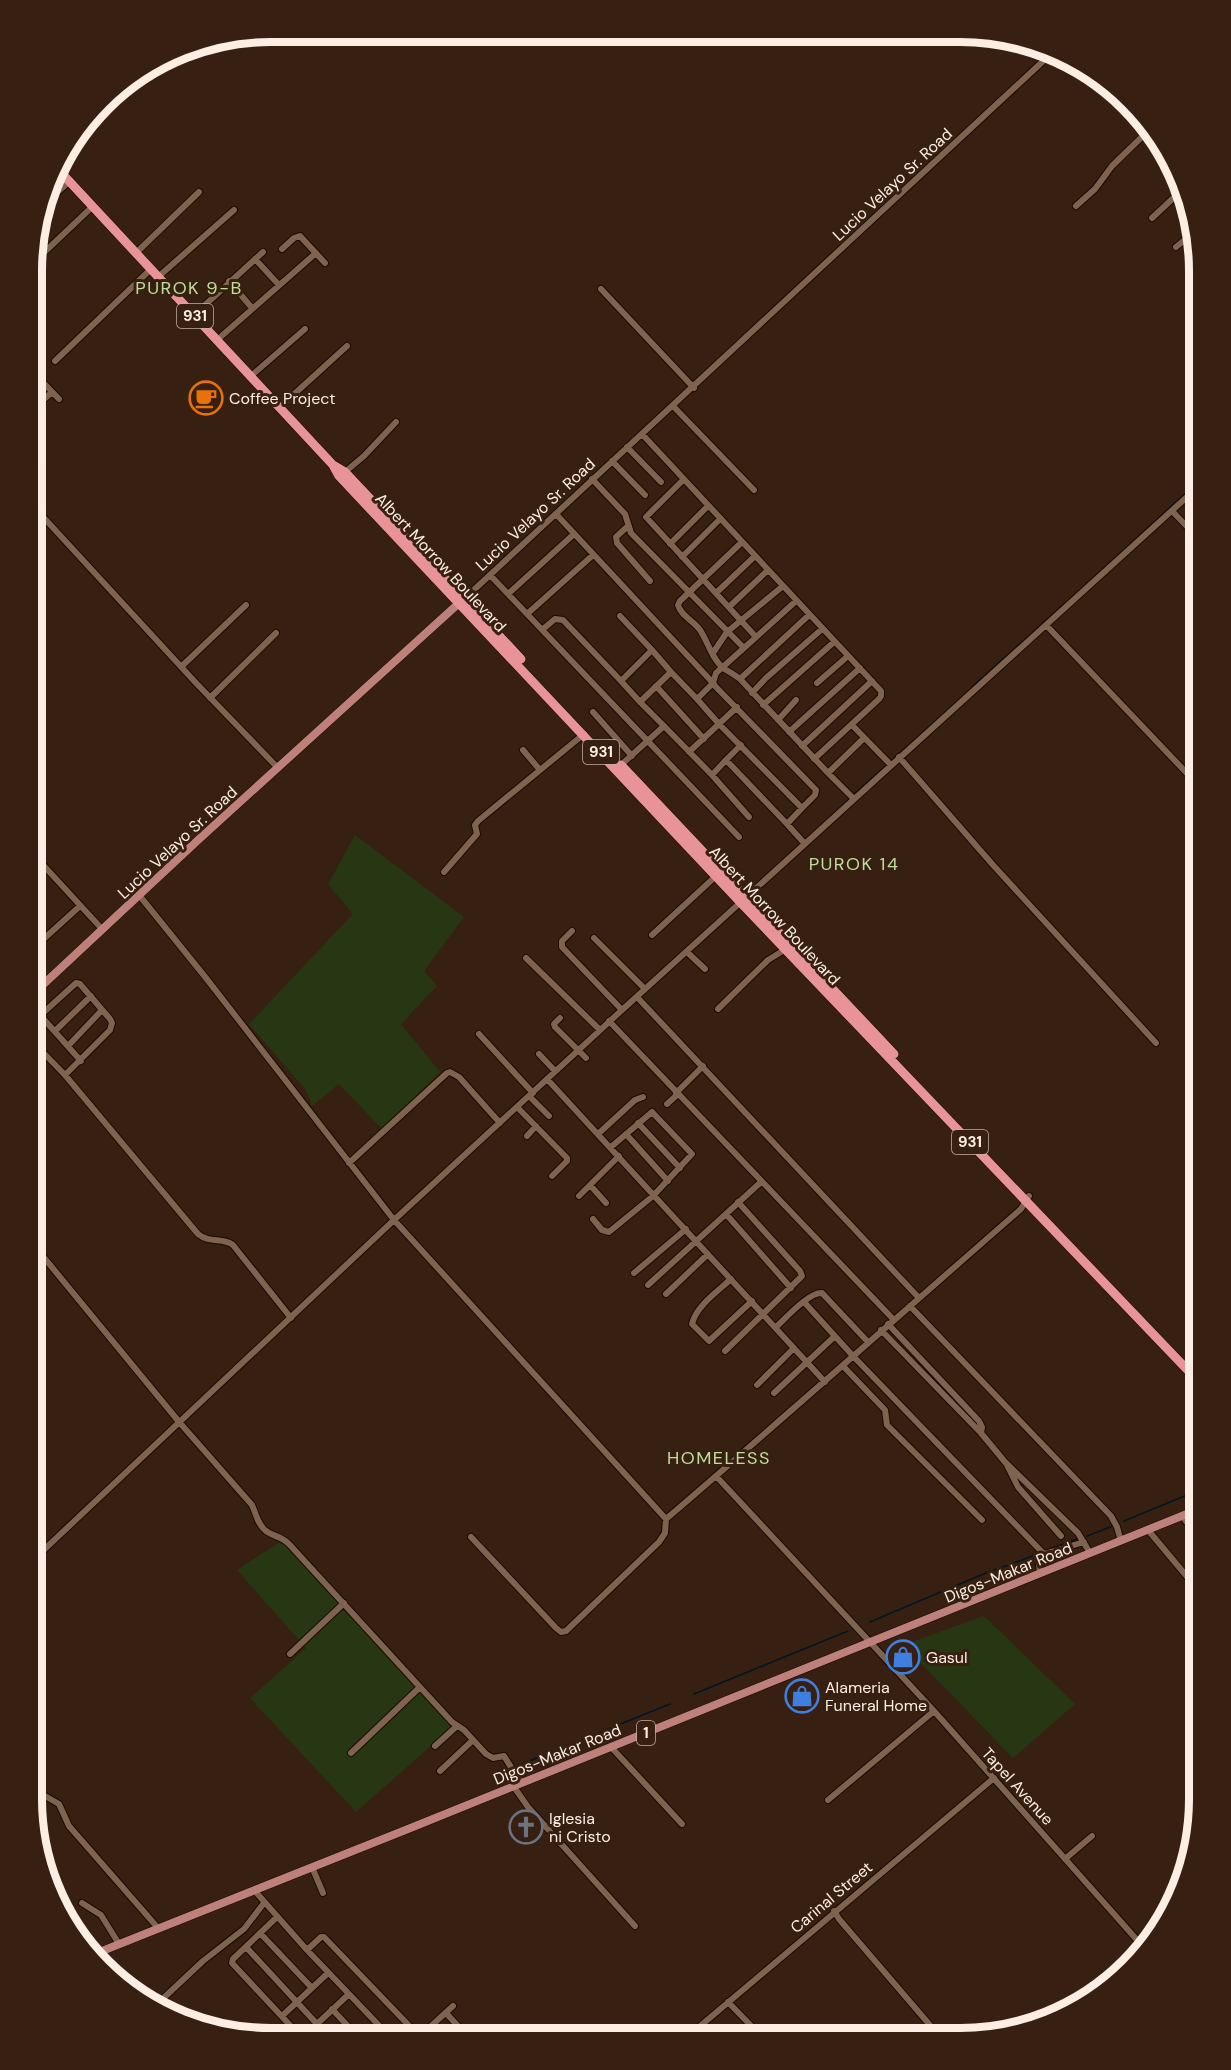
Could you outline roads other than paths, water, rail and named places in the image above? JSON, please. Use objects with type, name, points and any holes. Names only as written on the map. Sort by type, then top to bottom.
[{"type":"highway","name":"Albert Morrow Boulevard","points":[[63,175],[280,407],[333,465],[339,476],[621,765],[743,899],[1189,1371]]},
{"type":"highway","name":"Albert Morrow Boulevard","points":[[333,465],[345,472],[461,602],[716,876],[743,899],[786,949],[1189,1364]]},
{"type":"main road","name":"Lucio Velayo Sr. Road","points":[[42,986],[461,602]]},
{"type":"main road","name":"Digos-Makar Road","points":[[100,1952],[1189,1513]]},
{"type":"street","name":"Lucio Velayo Sr. Road","points":[[461,602],[592,479],[694,388],[1046,59]]},
{"type":"street","points":[[1076,206],[1095,189],[1112,166],[1145,137]]},
{"type":"street","points":[[55,194],[69,182]]},
{"type":"street","points":[[136,253],[200,192]]},
{"type":"street","points":[[1152,218],[1176,195]]},
{"type":"street","points":[[42,253],[93,206]]},
{"type":"street","points":[[158,277],[234,210]]},
{"type":"street","points":[[282,249],[298,236],[303,238],[325,263]]},
{"type":"street","points":[[1176,247],[1187,238]]},
{"type":"street","points":[[194,315],[263,252]]},
{"type":"street","points":[[217,340],[316,253]]},
{"type":"street","points":[[255,259],[279,285]]},
{"type":"street","points":[[55,362],[151,269]]},
{"type":"street","points":[[229,281],[252,309]]},
{"type":"street","points":[[601,289],[694,388]]},
{"type":"street","points":[[251,376],[305,328]]},
{"type":"street","points":[[280,407],[347,346]]},
{"type":"street","points":[[42,383],[59,399]]},
{"type":"street","points":[[42,401],[52,392]]},
{"type":"street","points":[[673,406],[754,490]]},
{"type":"street","points":[[345,472],[364,456],[396,422]]},
{"type":"street","points":[[642,434],[881,691],[881,696],[814,759]]},
{"type":"street","points":[[627,447],[661,482]]},
{"type":"street","points":[[612,461],[645,495]]},
{"type":"street","points":[[592,479],[625,514],[631,533],[744,648]]},
{"type":"street","points":[[683,480],[646,516],[756,637]]},
{"type":"street","points":[[42,1552],[609,1021],[1189,495]]},
{"type":"street","points":[[670,544],[708,506]]},
{"type":"street","points":[[1172,511],[1189,529]]},
{"type":"street","points":[[556,513],[712,683],[816,790],[815,795],[787,824]]},
{"type":"street","points":[[42,516],[210,698],[278,768]]},
{"type":"street","points":[[682,557],[720,519]]},
{"type":"street","points":[[628,526],[616,537],[617,543],[650,581]]},
{"type":"street","points":[[508,594],[573,534]]},
{"type":"street","points":[[742,542],[680,601],[678,608],[701,631],[723,668],[740,679],[853,798]]},
{"type":"street","points":[[527,614],[593,555]]},
{"type":"street","points":[[716,593],[755,556]]},
{"type":"street","points":[[729,607],[768,570]]},
{"type":"street","points":[[490,575],[739,837]]},
{"type":"street","points":[[712,653],[728,632],[783,586]]},
{"type":"street","points":[[697,699],[712,683],[714,676],[796,601]]},
{"type":"street","points":[[182,667],[246,605]]},
{"type":"street","points":[[740,679],[809,615]]},
{"type":"street","points":[[620,616],[719,724],[802,808]]},
{"type":"street","points":[[543,629],[555,620],[563,620],[712,775],[749,817]]},
{"type":"street","points":[[1046,625],[1189,775]]},
{"type":"street","points":[[752,693],[822,629]]},
{"type":"street","points":[[210,698],[276,633]]},
{"type":"street","points":[[763,705],[834,642]]},
{"type":"street","points":[[621,681],[652,650]]},
{"type":"street","points":[[817,683],[848,656]]},
{"type":"street","points":[[789,732],[860,668]]},
{"type":"street","points":[[640,702],[671,672]]},
{"type":"street","points":[[802,746],[872,681]]},
{"type":"street","points":[[656,686],[704,739]]},
{"type":"street","points":[[778,720],[796,700]]},
{"type":"street","points":[[689,752],[737,707]]},
{"type":"street","points":[[593,712],[632,756]]},
{"type":"street","points":[[852,724],[891,765]]},
{"type":"street","points":[[621,765],[664,726]]},
{"type":"street","points":[[444,872],[477,834],[475,825],[478,821],[584,734]]},
{"type":"street","points":[[828,773],[864,738]]},
{"type":"street","points":[[712,775],[741,745]]},
{"type":"street","points":[[523,750],[540,770]]},
{"type":"street","points":[[898,757],[993,865],[1156,1043]]},
{"type":"street","points":[[726,760],[805,843]]},
{"type":"street","points":[[42,864],[102,929]]},
{"type":"street","points":[[652,935],[716,876]]},
{"type":"street","points":[[139,896],[206,978],[394,1220],[666,1519]]},
{"type":"street","points":[[42,940],[80,906]]},
{"type":"street","points":[[572,931],[562,941],[562,947],[622,1010]]},
{"type":"street","points":[[594,938],[645,989]]},
{"type":"street","points":[[718,1010],[771,958],[786,949]]},
{"type":"street","points":[[687,952],[705,969]]},
{"type":"street","points":[[526,958],[600,1030]]},
{"type":"street","points":[[42,1013],[76,983],[80,984],[91,996],[112,1023],[110,1030],[65,1075]]},
{"type":"street","points":[[55,1031],[91,996]]},
{"type":"street","points":[[637,996],[919,1298]]},
{"type":"street","points":[[68,1046],[102,1010]]},
{"type":"street","points":[[42,1017],[81,1061]]},
{"type":"street","points":[[560,1018],[554,1024],[555,1027],[586,1058]]},
{"type":"street","points":[[609,1021],[891,1322],[979,1421],[981,1433]]},
{"type":"street","points":[[478,1034],[549,1116]]},
{"type":"street","points":[[42,1051],[198,1234],[209,1241],[222,1240],[233,1245],[291,1318]]},
{"type":"street","points":[[539,1054],[555,1071]]},
{"type":"street","points":[[667,1104],[703,1066]]},
{"type":"street","points":[[349,1163],[450,1072],[459,1077],[500,1123]]},
{"type":"street","points":[[547,1079],[612,1147],[653,1196],[764,1313],[825,1382]]},
{"type":"street","points":[[598,1134],[635,1100],[643,1097]]},
{"type":"street","points":[[517,1107],[567,1158],[567,1161],[552,1176]]},
{"type":"street","points":[[593,1219],[602,1230],[609,1232],[653,1196],[691,1158],[692,1153],[654,1112],[650,1112],[612,1147]]},
{"type":"street","points":[[638,1123],[680,1168]]},
{"type":"street","points":[[527,1136],[536,1126]]},
{"type":"street","points":[[626,1134],[668,1180]]},
{"type":"street","points":[[579,1196],[619,1156]]},
{"type":"street","points":[[648,1285],[761,1182]]},
{"type":"street","points":[[590,1185],[606,1203]]},
{"type":"street","points":[[471,1537],[556,1628],[563,1632],[658,1542],[664,1533],[666,1519],[1021,1209],[1028,1199]]},
{"type":"street","points":[[725,1351],[801,1278],[802,1274],[738,1202]]},
{"type":"street","points":[[726,1214],[791,1288]]},
{"type":"street","points":[[634,1273],[686,1229]]},
{"type":"street","points":[[666,1293],[708,1254]]},
{"type":"street","points":[[42,1255],[180,1423],[252,1505],[257,1519],[266,1531],[282,1537],[289,1544],[457,1726],[464,1730],[490,1757],[504,1756],[528,1807],[635,1926]]},
{"type":"street","points":[[731,1279],[705,1302],[694,1317],[692,1324],[695,1328],[709,1341],[752,1301]]},
{"type":"street","points":[[776,1327],[816,1293],[822,1293],[868,1342]]},
{"type":"street","points":[[804,1302],[1044,1554]]},
{"type":"street","points":[[910,1306],[1111,1516],[1121,1541]]},
{"type":"street","points":[[881,1330],[981,1433],[1005,1462],[1078,1533],[1090,1553]]},
{"type":"street","points":[[774,1393],[835,1336]]},
{"type":"street","points":[[757,1385],[794,1348]]},
{"type":"street","points":[[843,1366],[885,1410],[887,1425],[982,1520]]},
{"type":"street","points":[[1005,1462],[1018,1487],[1061,1536]]},
{"type":"street","name":"Tapel Avenue","points":[[716,1476],[934,1711],[1139,1942]]},
{"type":"street","points":[[1018,1487],[1024,1479]]},
{"type":"street","points":[[1182,1516],[1189,1525]]},
{"type":"street","points":[[1148,1530],[1189,1579]]},
{"type":"street","points":[[1040,1573],[1038,1557],[1084,1542]]},
{"type":"street","points":[[1067,1548],[1067,1553],[1074,1560]]},
{"type":"street","points":[[290,1654],[344,1603]]},
{"type":"street","points":[[351,1753],[420,1687]]},
{"type":"street","points":[[828,1800],[934,1711]]},
{"type":"street","points":[[435,1746],[457,1726]]},
{"type":"street","points":[[440,1771],[473,1740]]},
{"type":"street","points":[[610,1748],[682,1824]]},
{"type":"street","name":"Carinal Street","points":[[698,2028],[994,1778]]},
{"type":"street","points":[[42,1796],[59,1804],[69,1826],[158,1928]]},
{"type":"street","points":[[1065,1859],[1092,1836]]},
{"type":"street","points":[[312,1867],[323,1893]]},
{"type":"street","points":[[254,1890],[328,1973],[381,2028]]},
{"type":"street","points":[[82,1903],[101,1915],[119,1944]]},
{"type":"street","points":[[162,2000],[203,1961],[237,1935],[264,1903]]},
{"type":"street","points":[[834,1911],[932,2028]]},
{"type":"street","points":[[277,1917],[232,1963],[293,2028]]},
{"type":"street","points":[[260,1933],[312,1988]]},
{"type":"street","points":[[307,1950],[321,1937],[324,1938],[410,2028]]},
{"type":"street","points":[[246,1947],[321,2028]]},
{"type":"street","points":[[282,2016],[328,1973]]},
{"type":"street","points":[[317,2024],[349,1994]]},
{"type":"street","points":[[728,2002],[753,2028]]},
{"type":"street","points":[[429,2028],[453,2006]]},
{"type":"street","points":[[332,2009],[350,2028]]},
{"type":"street","points":[[446,2013],[460,2028]]},
{"type":"waterway","points":[[1068,601],[1189,490]]},
{"type":"waterway","points":[[972,687],[1062,606]]},
{"type":"waterway","points":[[892,760],[962,697]]},
{"type":"waterway","points":[[854,794],[886,766]]},
{"type":"waterway","points":[[841,807],[849,799]]},
{"type":"waterway","points":[[1124,1521],[1189,1494]]},
{"type":"waterway","points":[[42,1547],[90,1502]]},
{"type":"waterway","points":[[1087,1536],[1113,1526]]},
{"type":"waterway","points":[[1050,1549],[1077,1539]]},
{"type":"waterway","points":[[870,1622],[981,1575],[1038,1554]]},
{"type":"waterway","points":[[694,1694],[848,1631]]},
{"type":"waterway","points":[[517,1766],[670,1704]]},
{"type":"place","name":"Coffee Project","points":[[206,398]]},
{"type":"place","name":"Gasul","points":[[903,1657]]},
{"type":"place","name":"Alameria Funeral Home","points":[[802,1696]]},
{"type":"place","name":"Iglesia ni Cristo","points":[[526,1827]]},
{"type":"district","name":"PUROK 9-B","points":[[189,288]]},
{"type":"district","name":"PUROK 14","points":[[854,864]]},
{"type":"district","name":"HOMELESS","points":[[719,1458]]}]
